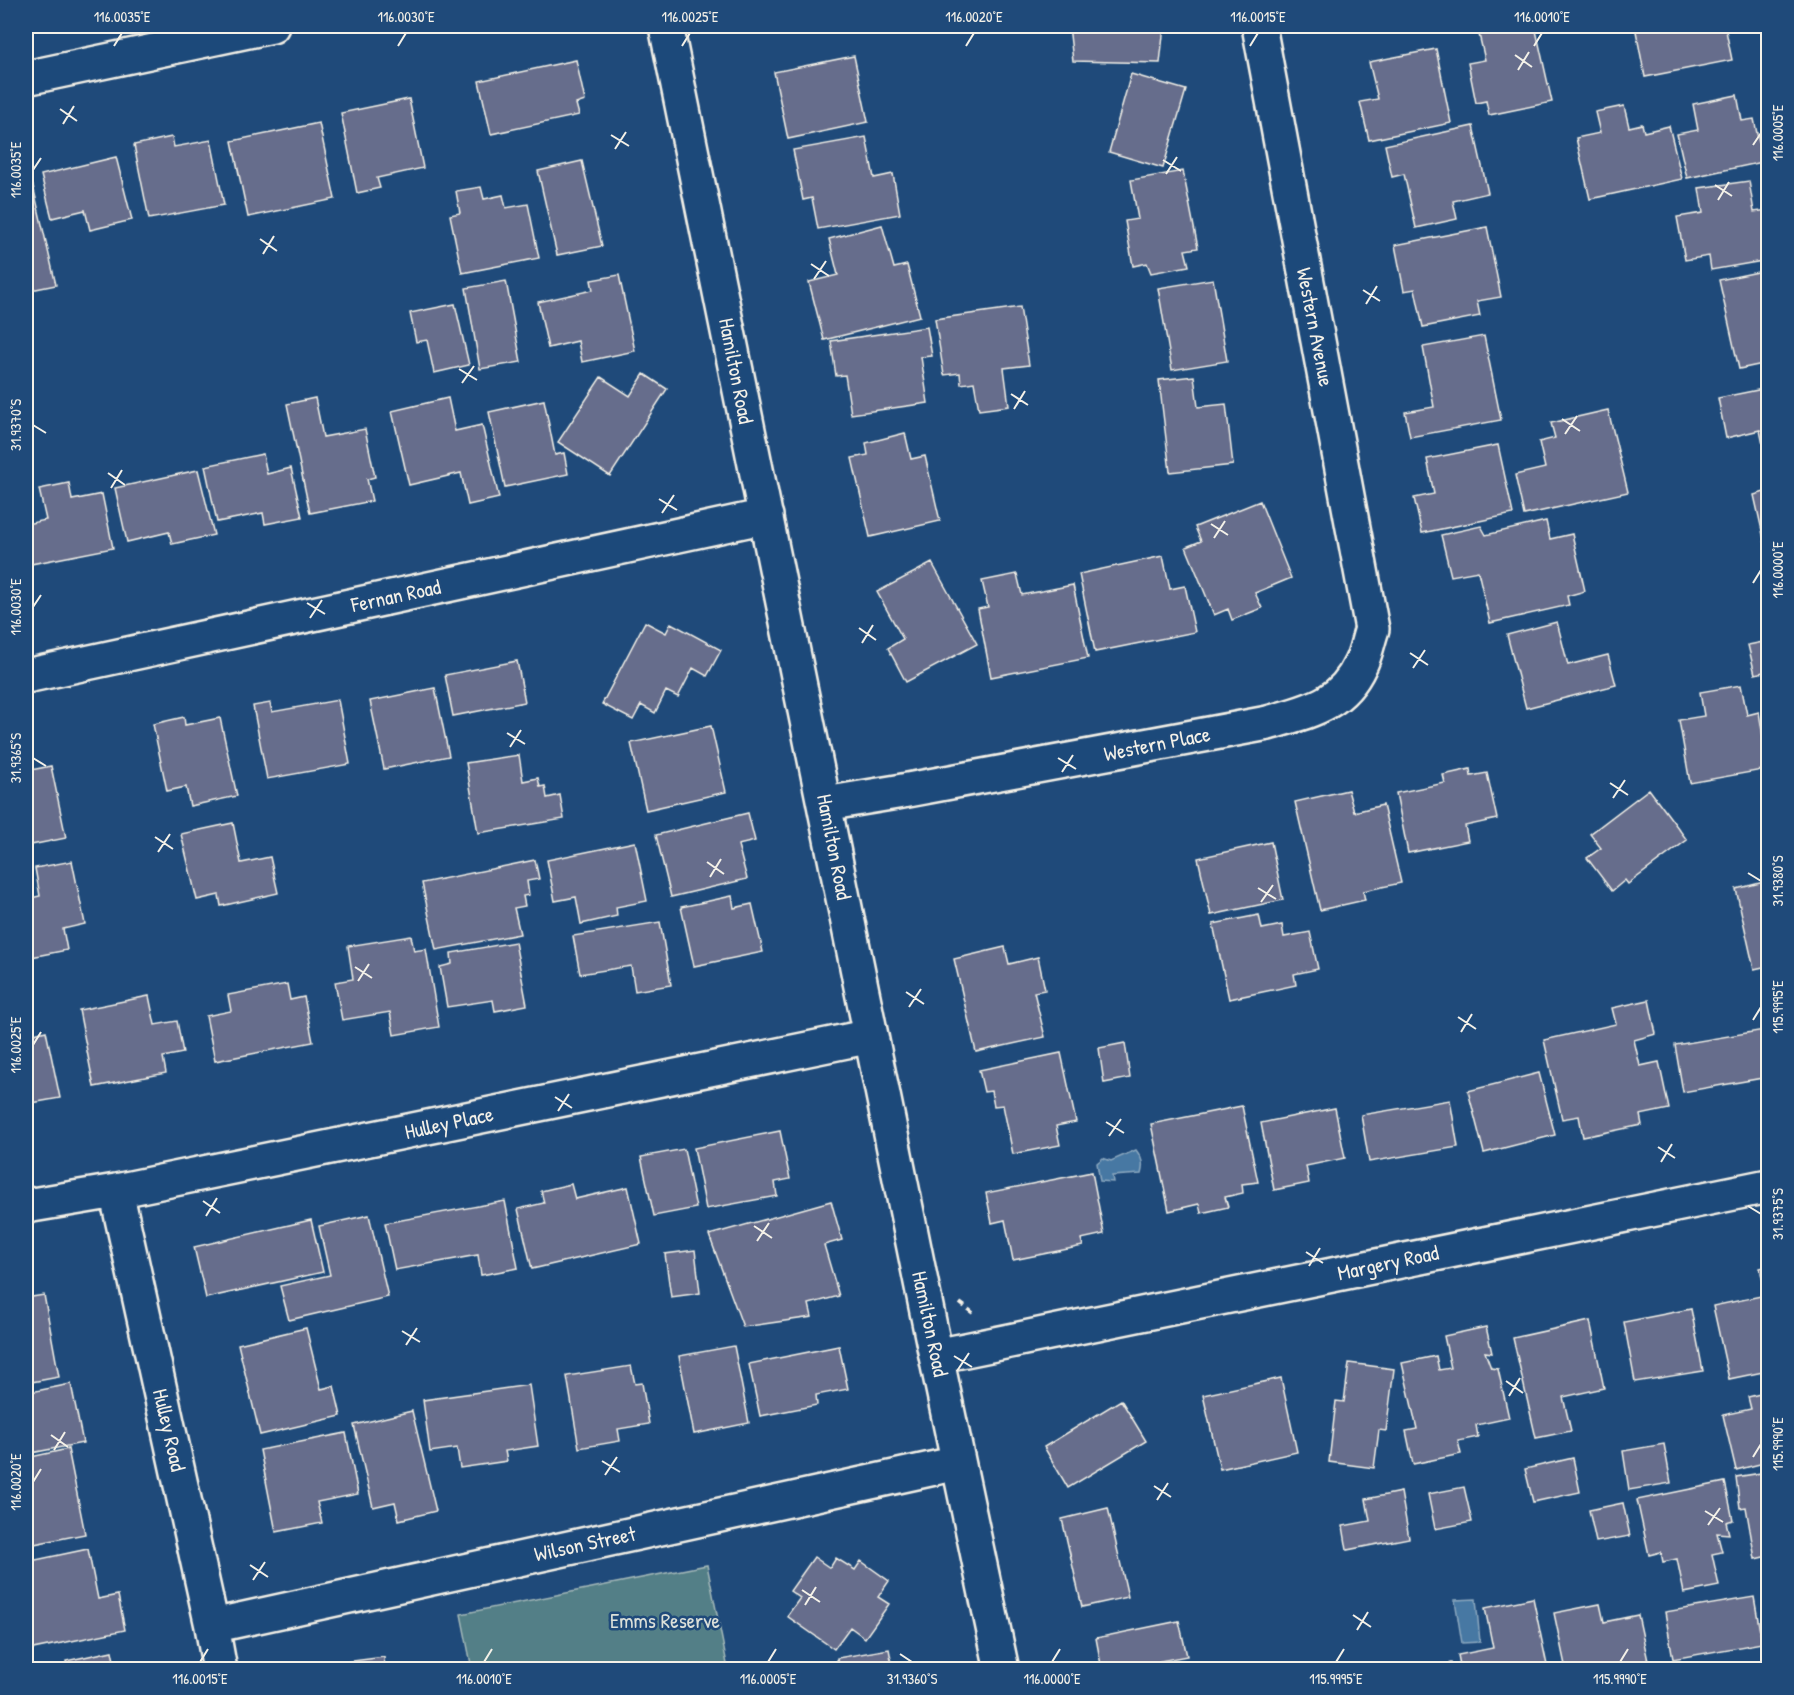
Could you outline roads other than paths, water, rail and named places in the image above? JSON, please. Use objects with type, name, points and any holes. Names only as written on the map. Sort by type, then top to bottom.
[{"type":"street","points":[[26,78],[273,26]]},
{"type":"street","name":"Hamilton Road","points":[[666,26],[1002,1670]]},
{"type":"street","name":"Western Avenue","points":[[1259,26],[1372,628]]},
{"type":"street","name":"Fernan Road","points":[[26,676],[766,516]]},
{"type":"street","name":"Western Place","points":[[825,804],[1268,723],[1320,707],[1347,688],[1361,663],[1372,628]]},
{"type":"street","name":"Hulley Place","points":[[26,1206],[116,1191],[871,1036]]},
{"type":"street","name":"Margery Road","points":[[936,1356],[1768,1186]]},
{"type":"street","name":"Hulley Road","points":[[116,1191],[220,1670]]},
{"type":"street","name":"Wilson Street","points":[[212,1626],[958,1463]]},
{"type":"water","points":[[1136,1150],[1142,1161],[1141,1174],[1112,1176],[1113,1182],[1100,1181],[1097,1163],[1103,1158],[1111,1161]]},
{"type":"water","points":[[1476,1599],[1480,1642],[1462,1643],[1455,1600]]},
{"type":"park label","name":"Emms Reserve","points":[[665,1621]]}]
